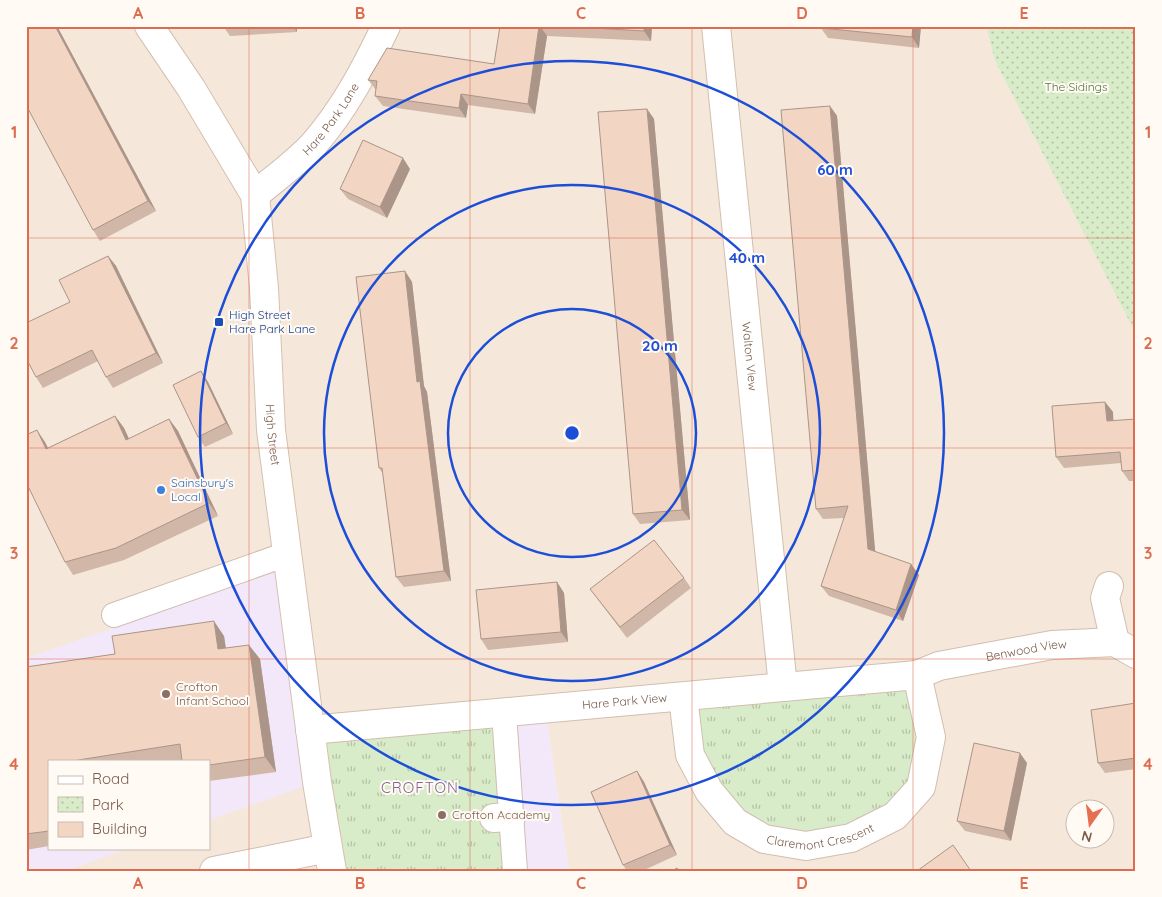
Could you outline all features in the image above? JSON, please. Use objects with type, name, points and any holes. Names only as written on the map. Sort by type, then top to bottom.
[{"type":"street","name":"High Street","points":[[149,26],[191,88],[255,195],[264,288],[271,430],[310,730],[330,859]]},
{"type":"street","name":"Hare Park Lane","points":[[255,195],[312,146],[337,115],[386,26]]},
{"type":"street","name":"Walton View","points":[[716,26],[783,688]]},
{"type":"street","name":"Benwood View","points":[[928,671],[1052,645],[1126,648],[1105,598],[1109,586]]},
{"type":"street","name":"Hare Park View","points":[[310,730],[783,688],[928,671]]},
{"type":"street","name":"Claremont Crescent","points":[[683,697],[690,755],[709,791],[735,822],[764,839],[806,846],[851,838],[895,816],[921,787],[930,737],[928,671]]},
{"type":"street","points":[[214,871],[330,859]]},
{"type":"lane","points":[[114,615],[287,554]]},
{"type":"lane","points":[[504,713],[503,818],[515,871]]},
{"type":"shaded area","points":[[26,26],[986,26],[995,61],[1136,333],[1136,871],[569,871],[545,709],[332,871],[26,871]]},
{"type":"shaded area","points":[[290,567],[310,730],[545,709],[569,871],[332,871],[317,782],[210,820],[210,760],[48,760],[48,850],[124,850],[66,871],[26,871],[26,658]]},
{"type":"green space","name":"The Sidings","points":[[986,26],[1136,26],[1136,334],[995,61]]},
{"type":"green space","points":[[917,675],[921,787],[851,838],[764,839],[709,791],[683,697]]},
{"type":"green space","name":"Crofton Academy","points":[[504,713],[515,871],[332,871],[310,730]]},
{"type":"building","points":[[26,26],[55,26],[148,201],[93,230],[26,105]]},
{"type":"building","points":[[500,26],[539,26],[528,104],[461,94],[459,108],[375,96],[377,81],[368,80],[387,48],[494,64]]},
{"type":"building","points":[[559,26],[644,26],[644,31]]},
{"type":"building","points":[[821,26],[913,26],[912,37],[821,28]]},
{"type":"building","points":[[830,106],[868,549],[911,564],[896,610],[821,586],[848,506],[816,509],[781,110]]},
{"type":"building","points":[[647,109],[682,510],[633,514],[598,112]]},
{"type":"building","points":[[363,140],[403,158],[380,207],[340,189]]},
{"type":"building","points":[[108,256],[156,353],[106,377],[92,350],[36,377],[26,358],[26,323],[70,302],[59,280]]},
{"type":"building","points":[[405,271],[417,382],[420,381],[444,571],[396,577],[382,468],[379,468],[356,277]]},
{"type":"building","points":[[201,371],[226,423],[198,437],[173,385]]},
{"type":"building","points":[[1105,402],[1107,421],[1136,419],[1136,470],[1122,471],[1120,452],[1056,457],[1052,406]]},
{"type":"building","points":[[115,416],[126,440],[169,419],[209,503],[116,548],[65,562],[26,482],[26,435],[37,430],[46,449]]},
{"type":"building","points":[[654,540],[684,578],[620,627],[590,589]]},
{"type":"building","points":[[557,582],[561,632],[481,639],[476,590]]},
{"type":"building","points":[[214,621],[218,649],[249,645],[265,757],[210,765],[210,760],[182,760],[180,744],[78,760],[48,760],[48,831],[26,834],[26,667],[115,654],[112,636]]},
{"type":"building","points":[[1136,703],[1136,758],[1098,763],[1091,710]]},
{"type":"building","points":[[974,743],[1020,753],[1004,831],[957,821]]},
{"type":"building","points":[[637,771],[670,845],[623,865],[591,792]]},
{"type":"building","points":[[953,845],[971,871],[917,871]]},
{"type":"place","name":"High Street Hare Park Lane","points":[[219,322]]},
{"type":"place","name":"Sainsbury's Local","points":[[161,490]]},
{"type":"place","name":"Crofton Infant School","points":[[166,694]]},
{"type":"place","name":"Crofton Academy","points":[[442,815]]},
{"type":"district","name":"CROFTON","points":[[420,788]]}]
